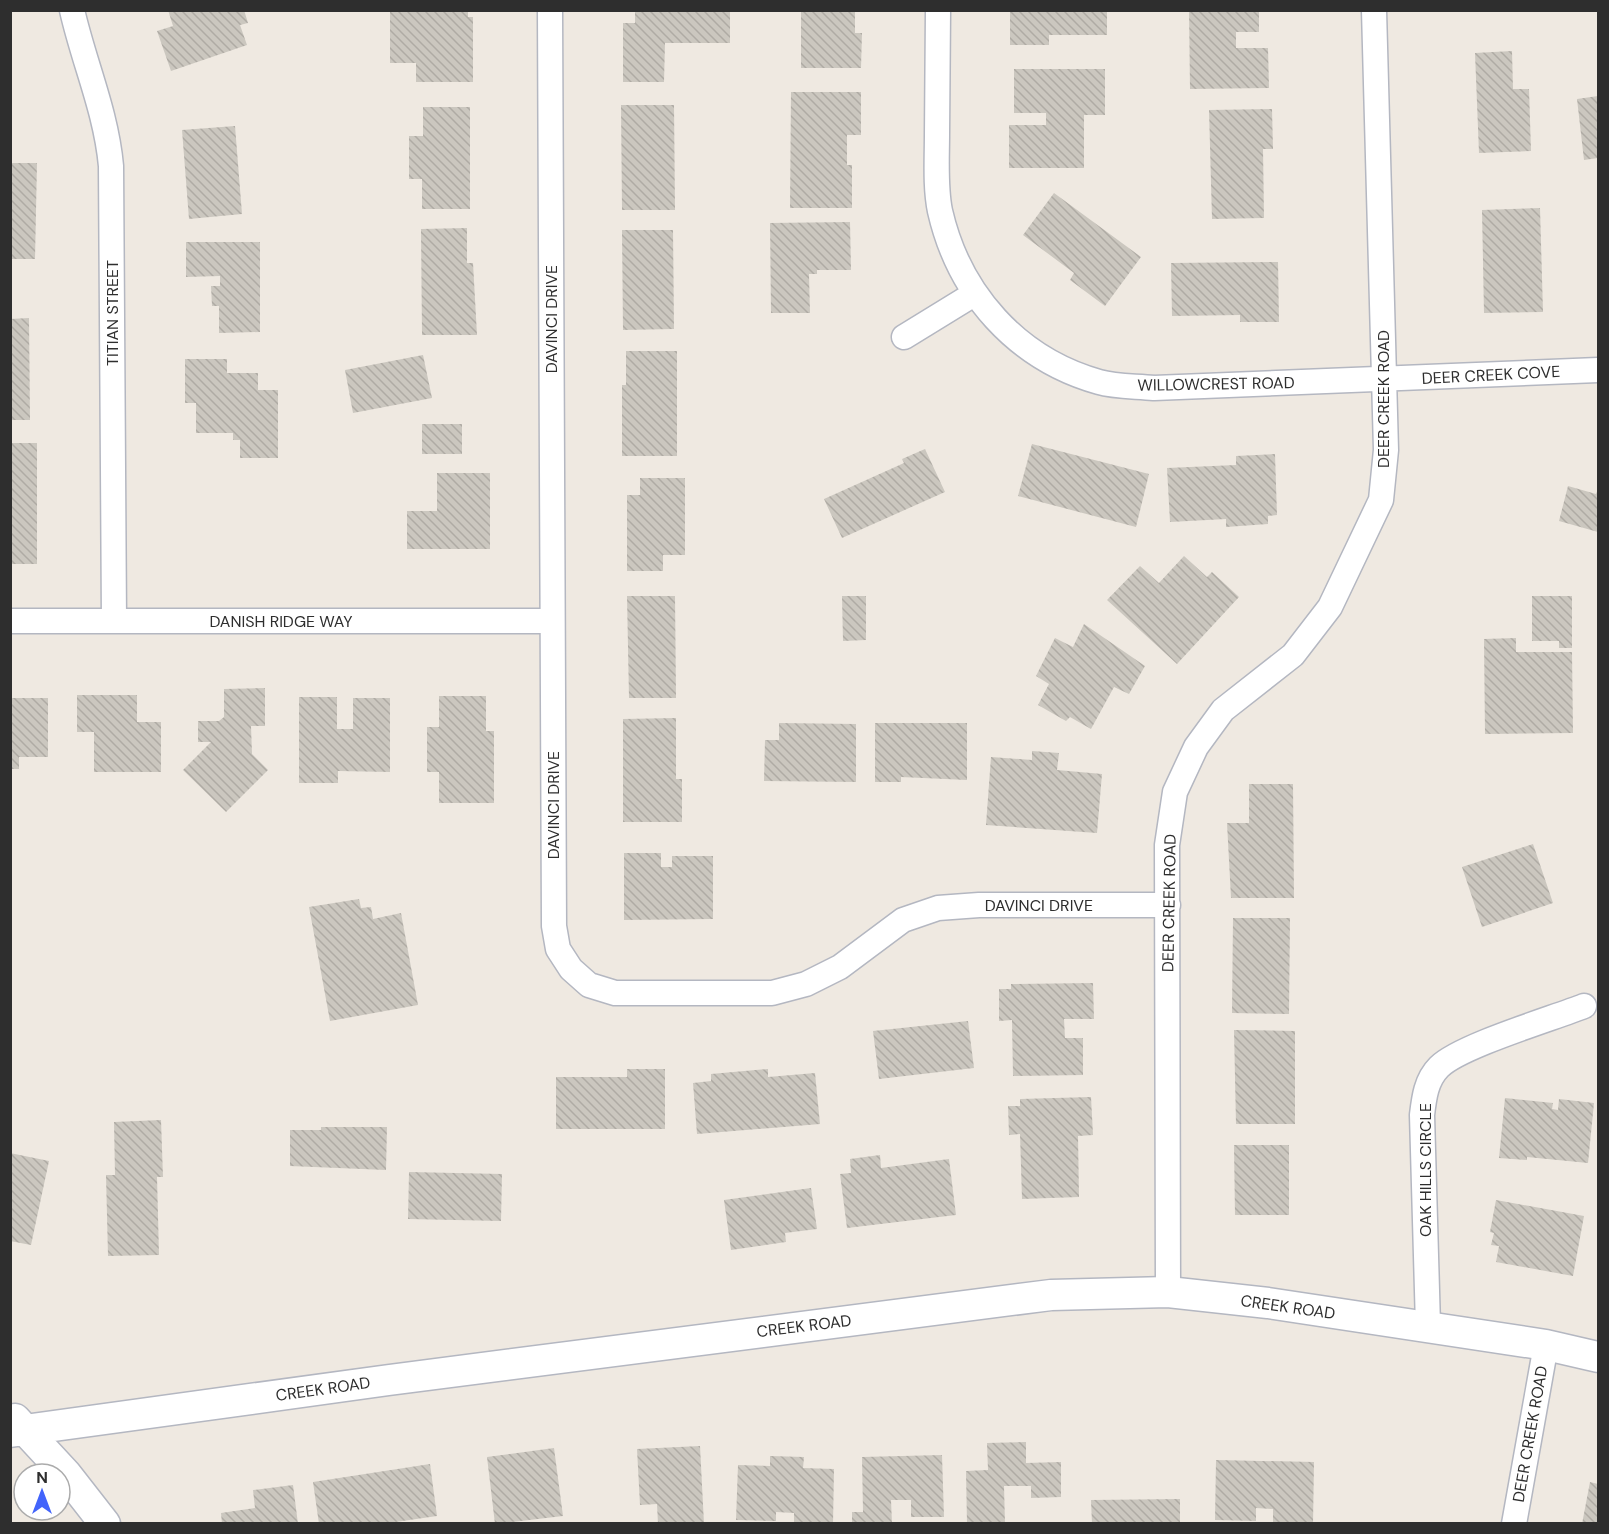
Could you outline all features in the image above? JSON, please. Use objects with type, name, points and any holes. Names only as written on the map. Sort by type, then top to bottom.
[{"type":"street","name":"TITIAN STREET","points":[[72,10],[79,40],[99,98],[108,134],[111,166],[114,621]]},
{"type":"street","name":"DAVINCI DRIVE","points":[[550,10],[554,926],[558,949],[571,969],[589,985],[615,993],[772,993],[806,984],[840,967],[903,920],[938,908],[979,905],[1168,905]]},
{"type":"street","name":"WILLOWCREST ROAD","points":[[938,10],[937,167],[940,210],[951,244],[974,294],[1005,331],[1050,364],[1101,383],[1154,388],[1384,381]]},
{"type":"street","name":"DEER CREEK ROAD","points":[[1168,1292],[1167,845],[1175,792],[1196,747],[1224,710],[1293,655],[1330,608],[1381,500],[1386,450],[1374,10]]},
{"type":"street","points":[[904,338],[974,294]]},
{"type":"street","name":"DEER CREEK COVE","points":[[1384,381],[1599,370]]},
{"type":"street","name":"DANISH RIDGE WAY","points":[[10,621],[552,621]]},
{"type":"street","name":"OAK HILLS CIRCLE","points":[[1428,1326],[1422,1115],[1426,1088],[1438,1068],[1460,1053],[1584,1006]]},
{"type":"street","name":"CREEK ROAD","points":[[15,1426],[1040,1296],[1168,1292],[1428,1326],[1546,1345],[1599,1357]]},
{"type":"street","name":"DEER CREEK ROAD","points":[[1514,1524],[1546,1345]]},
{"type":"street","points":[[15,1426],[66,1474],[105,1524]]},
{"type":"building","points":[[168,10],[244,10],[248,23],[240,25],[247,45],[171,71],[157,31],[173,26]]},
{"type":"building","points":[[390,10],[468,10],[468,17],[473,17],[473,82],[416,82],[416,63],[390,63]]},
{"type":"building","points":[[635,10],[730,10],[730,43],[665,43],[664,82],[623,82],[623,23],[635,23]]},
{"type":"building","points":[[801,10],[855,10],[855,33],[862,33],[861,68],[801,68]]},
{"type":"building","points":[[1010,10],[1107,10],[1107,35],[1049,35],[1049,45],[1010,45]]},
{"type":"building","points":[[1189,10],[1259,10],[1259,32],[1236,32],[1236,48],[1268,48],[1269,88],[1190,89]]},
{"type":"building","points":[[1512,51],[1513,89],[1529,89],[1531,151],[1479,153],[1475,53]]},
{"type":"building","points":[[1014,69],[1105,69],[1105,115],[1084,115],[1084,168],[1009,168],[1009,125],[1046,125],[1046,113],[1014,113]]},
{"type":"building","points":[[791,92],[861,92],[861,135],[847,135],[847,165],[852,165],[852,208],[790,208]]},
{"type":"building","points":[[1598,96],[1598,158],[1584,160],[1577,99]]},
{"type":"building","points":[[621,105],[674,105],[675,210],[622,210]]},
{"type":"building","points":[[423,107],[470,107],[470,209],[422,209],[422,179],[409,179],[409,136],[423,136]]},
{"type":"building","points":[[1272,109],[1273,149],[1263,149],[1264,218],[1212,219],[1209,110]]},
{"type":"building","points":[[235,126],[242,214],[189,219],[182,130]]},
{"type":"building","points":[[10,163],[37,163],[35,259],[10,259]]},
{"type":"building","points":[[1054,193],[1141,257],[1105,306],[1070,280],[1074,273],[1023,235]]},
{"type":"building","points":[[1540,208],[1543,312],[1484,313],[1482,210]]},
{"type":"building","points":[[850,222],[851,270],[817,270],[817,274],[809,274],[810,313],[771,313],[770,223]]},
{"type":"building","points":[[467,228],[467,263],[473,263],[477,335],[422,335],[421,229]]},
{"type":"building","points":[[622,230],[673,230],[674,329],[623,330]]},
{"type":"building","points":[[186,242],[260,242],[260,332],[219,333],[219,306],[212,306],[211,286],[220,286],[220,276],[186,277]]},
{"type":"building","points":[[1278,262],[1279,322],[1240,322],[1240,315],[1172,316],[1171,263]]},
{"type":"building","points":[[29,318],[30,420],[10,420],[10,319]]},
{"type":"building","points":[[626,351],[677,351],[677,456],[622,456],[622,385],[626,385]]},
{"type":"building","points":[[423,355],[432,398],[353,413],[345,370]]},
{"type":"building","points":[[185,359],[227,359],[227,373],[258,373],[258,390],[278,390],[278,458],[240,458],[240,440],[233,440],[233,433],[196,433],[196,403],[185,403]]},
{"type":"building","points":[[422,424],[462,424],[462,454],[422,454]]},
{"type":"building","points":[[10,443],[37,443],[37,564],[10,564]]},
{"type":"building","points":[[1032,444],[1149,474],[1136,527],[1018,496]]},
{"type":"building","points":[[925,449],[945,492],[842,538],[824,499],[904,463],[902,459]]},
{"type":"building","points":[[1275,454],[1277,515],[1268,516],[1268,524],[1226,527],[1226,519],[1170,522],[1167,468],[1236,465],[1236,456]]},
{"type":"building","points":[[437,473],[490,473],[490,549],[407,549],[407,511],[437,511]]},
{"type":"building","points":[[640,478],[685,478],[685,555],[663,555],[663,571],[627,571],[627,495],[640,495]]},
{"type":"building","points":[[1568,486],[1596,494],[1598,489],[1598,532],[1559,521]]},
{"type":"building","points":[[1184,556],[1207,577],[1212,572],[1239,597],[1177,664],[1107,600],[1140,566],[1159,583]]},
{"type":"building","points":[[627,596],[675,596],[676,698],[629,698]]},
{"type":"building","points":[[842,596],[866,596],[866,640],[843,641]]},
{"type":"building","points":[[1532,596],[1572,596],[1572,648],[1559,648],[1559,641],[1532,641]]},
{"type":"building","points":[[1084,624],[1145,666],[1129,694],[1114,687],[1091,729],[1070,717],[1066,721],[1038,705],[1049,684],[1036,676],[1055,638],[1073,647]]},
{"type":"building","points":[[1516,638],[1516,652],[1572,652],[1573,733],[1485,734],[1484,639]]},
{"type":"building","points":[[265,688],[265,726],[251,726],[252,754],[268,770],[226,812],[183,770],[211,742],[198,742],[198,721],[219,721],[224,717],[224,689]]},
{"type":"building","points":[[77,695],[137,695],[137,722],[161,722],[161,772],[94,772],[94,732],[77,732]]},
{"type":"building","points":[[439,696],[486,696],[486,731],[494,731],[494,803],[439,803],[439,772],[427,772],[427,727],[439,727]]},
{"type":"building","points":[[299,697],[337,697],[337,729],[353,729],[353,698],[390,698],[390,772],[338,771],[338,783],[299,783]]},
{"type":"building","points":[[10,698],[48,698],[48,757],[19,757],[19,769],[10,769]]},
{"type":"building","points":[[676,718],[676,779],[682,779],[682,822],[623,822],[623,719]]},
{"type":"building","points":[[779,723],[856,724],[856,782],[764,781],[765,740],[779,740]]},
{"type":"building","points":[[875,723],[967,723],[967,780],[901,777],[901,782],[875,782]]},
{"type":"building","points":[[1032,751],[1059,753],[1057,770],[1102,774],[1097,833],[986,825],[991,757],[1032,760]]},
{"type":"building","points":[[1249,784],[1293,784],[1294,898],[1231,898],[1227,823],[1249,823]]},
{"type":"building","points":[[1533,844],[1553,903],[1482,927],[1462,867]]},
{"type":"building","points":[[624,853],[661,853],[661,867],[672,867],[672,856],[713,856],[713,919],[624,920]]},
{"type":"building","points":[[359,899],[361,908],[371,907],[373,919],[401,913],[418,1005],[330,1021],[309,907]]},
{"type":"building","points":[[1233,918],[1290,918],[1289,1014],[1232,1013]]},
{"type":"building","points":[[1093,983],[1094,1019],[1064,1019],[1065,1038],[1083,1038],[1083,1075],[1013,1076],[1012,1020],[999,1021],[999,989],[1011,989],[1011,984]]},
{"type":"building","points":[[968,1021],[974,1068],[879,1079],[873,1031]]},
{"type":"building","points":[[1234,1030],[1295,1031],[1295,1124],[1236,1124]]},
{"type":"building","points":[[627,1069],[665,1069],[665,1129],[556,1129],[556,1077],[627,1077]]},
{"type":"building","points":[[768,1069],[768,1077],[815,1073],[820,1124],[697,1134],[693,1083],[711,1081],[711,1074]]},
{"type":"building","points":[[1091,1097],[1093,1135],[1078,1136],[1079,1197],[1022,1199],[1020,1134],[1009,1135],[1008,1106],[1020,1106],[1020,1099]]},
{"type":"building","points":[[1505,1098],[1553,1103],[1552,1109],[1558,1110],[1559,1099],[1594,1103],[1588,1163],[1527,1157],[1527,1160],[1499,1158]]},
{"type":"building","points":[[161,1120],[163,1177],[157,1177],[159,1255],[108,1256],[106,1175],[115,1175],[114,1122]]},
{"type":"building","points":[[321,1127],[387,1127],[386,1170],[290,1166],[290,1130],[321,1130]]},
{"type":"building","points":[[1234,1145],[1289,1145],[1289,1215],[1235,1215]]},
{"type":"building","points":[[10,1153],[49,1161],[31,1245],[10,1241]]},
{"type":"building","points":[[880,1155],[881,1168],[949,1159],[956,1215],[847,1228],[840,1174],[851,1173],[850,1159]]},
{"type":"building","points":[[409,1172],[502,1174],[501,1221],[408,1219]]},
{"type":"building","points":[[811,1188],[817,1229],[785,1233],[786,1242],[731,1250],[724,1200]]},
{"type":"building","points":[[1496,1200],[1584,1216],[1573,1276],[1496,1262],[1499,1246],[1491,1245],[1494,1233],[1490,1232]]},
{"type":"building","points":[[1026,1442],[1026,1463],[1061,1462],[1061,1497],[1031,1498],[1031,1486],[1004,1486],[1005,1524],[967,1524],[966,1471],[988,1470],[987,1443]]},
{"type":"building","points":[[700,1446],[704,1524],[658,1524],[657,1504],[640,1505],[637,1449]]},
{"type":"building","points":[[554,1448],[563,1516],[495,1524],[487,1457]]},
{"type":"building","points":[[942,1455],[944,1517],[911,1517],[911,1500],[891,1500],[892,1524],[852,1524],[852,1512],[863,1512],[862,1457]]},
{"type":"building","points":[[770,1456],[804,1457],[803,1468],[834,1469],[833,1524],[794,1524],[794,1513],[776,1512],[776,1521],[736,1520],[738,1465],[770,1466]]},
{"type":"building","points":[[1216,1460],[1314,1462],[1313,1524],[1273,1524],[1273,1509],[1256,1508],[1256,1521],[1215,1520]]},
{"type":"building","points":[[430,1464],[437,1516],[382,1524],[319,1524],[313,1482]]},
{"type":"building","points":[[1590,1482],[1598,1484],[1598,1524],[1582,1524]]},
{"type":"building","points":[[293,1485],[298,1524],[222,1524],[221,1513],[255,1508],[253,1490]]},
{"type":"building","points":[[1180,1499],[1180,1524],[1092,1524],[1091,1500]]}]
